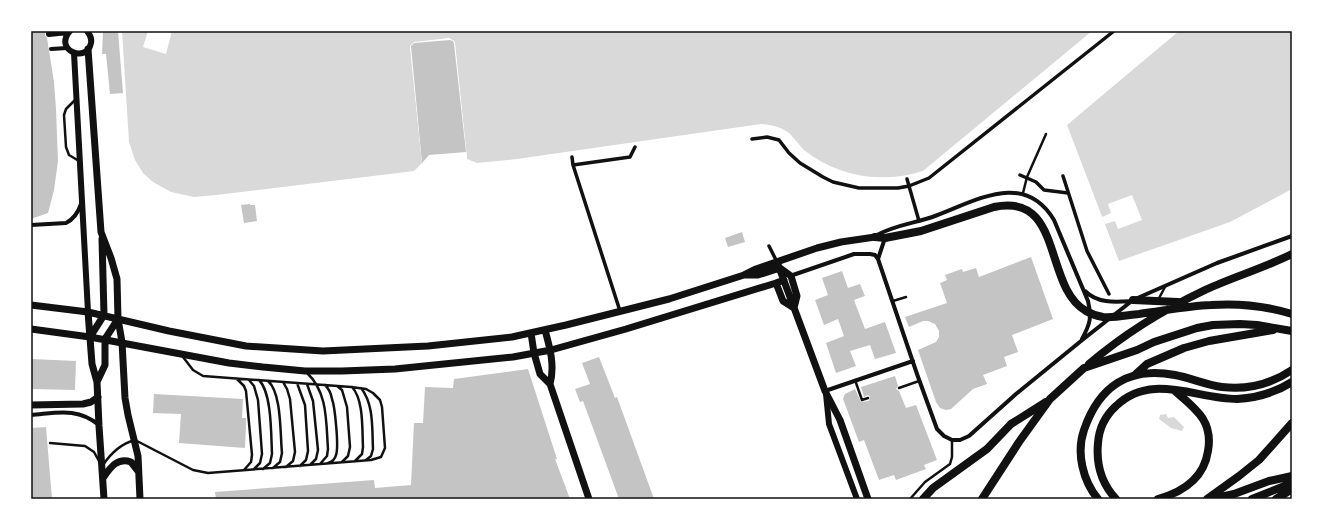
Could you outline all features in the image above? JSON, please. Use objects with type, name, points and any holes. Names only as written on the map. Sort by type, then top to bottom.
[{"type":"highway","points":[[875,237],[885,238],[921,231],[1000,206],[1011,205],[1021,207],[1029,211],[1038,220],[1044,229],[1068,291],[1077,305],[1091,314],[1103,317],[1117,317],[1223,304],[1253,306],[1292,314]]},
{"type":"highway","points":[[923,499],[933,488],[979,456],[1012,424],[1050,399],[1084,368],[1127,333],[1180,302],[1292,254]]},
{"type":"highway","points":[[1133,300],[1180,302]]},
{"type":"highway","points":[[1084,368],[1137,350],[1182,332],[1213,325],[1257,325],[1292,331]]},
{"type":"highway","points":[[1098,499],[1085,478],[1080,456],[1083,433],[1091,413],[1100,398],[1114,385],[1135,374],[1147,364],[1184,348],[1229,337],[1283,329]]},
{"type":"highway","points":[[1135,374],[1150,372],[1177,375],[1213,386],[1243,387],[1256,386],[1272,381],[1292,370]]},
{"type":"highway","points":[[1116,499],[1104,483],[1098,462],[1099,437],[1105,420],[1122,400],[1136,392],[1162,388],[1237,399],[1264,394],[1282,388],[1292,382]]},
{"type":"highway","points":[[1158,499],[1178,492],[1195,479],[1203,468],[1209,448],[1209,436],[1203,419],[1175,391]]},
{"type":"highway","points":[[982,499],[1019,442],[1050,399]]},
{"type":"highway","points":[[1207,499],[1259,460],[1292,423]]},
{"type":"highway","points":[[1212,499],[1231,495],[1269,481],[1292,476]]},
{"type":"highway","points":[[1252,499],[1292,483]]},
{"type":"highway","points":[[1276,499],[1292,489]]},
{"type":"main road","points":[[88,49],[102,232],[104,315],[90,337]]},
{"type":"main road","points":[[102,232],[115,269],[126,406],[134,440],[139,474],[140,499]]},
{"type":"main road","points":[[31,305],[104,315],[168,331],[239,345],[308,351],[412,347],[468,342],[545,330],[669,299],[779,265],[828,245],[875,237]]},
{"type":"main road","points":[[779,265],[791,276],[797,296],[794,308]]},
{"type":"main road","points":[[779,265],[825,392],[840,420],[868,499]]},
{"type":"main road","points":[[31,329],[105,339],[247,366],[305,371],[342,372],[395,369],[498,358],[550,350],[626,329],[784,280]]},
{"type":"main road","points":[[776,283],[783,301],[794,308]]},
{"type":"main road","points":[[88,312],[92,364],[97,382],[104,499]]},
{"type":"main road","points":[[97,382],[105,365],[105,339],[118,319]]},
{"type":"main road","points":[[545,330],[550,350],[553,373],[550,384]]},
{"type":"main road","points":[[531,333],[534,353],[540,374],[550,384],[589,499]]},
{"type":"main road","points":[[31,405],[83,404],[91,402],[98,397]]},
{"type":"main road","points":[[103,478],[112,466],[117,462],[124,461],[131,462],[136,467],[139,474]]},
{"type":"street","points":[[752,140],[767,138],[780,140],[789,153],[800,163],[833,182],[865,188],[898,188],[909,186],[929,178],[1114,31]]},
{"type":"street","points":[[50,34],[69,32],[65,42],[67,48],[74,53],[81,53],[88,49],[91,43],[90,32]]},
{"type":"street","points":[[51,49],[67,48]]},
{"type":"street","points":[[74,53],[88,312]]},
{"type":"street","points":[[573,165],[630,157],[635,147]]},
{"type":"street","points":[[572,157],[573,165],[620,311]]},
{"type":"street","points":[[1020,175],[1036,182],[1044,190],[1068,193]]},
{"type":"street","points":[[1063,176],[1087,251],[1109,294]]},
{"type":"street","points":[[907,179],[919,221]]},
{"type":"street","points":[[875,237],[885,231],[1005,192],[1023,193],[1036,199],[1051,214],[1088,301],[1090,316],[1088,328],[1081,341]]},
{"type":"street","points":[[31,225],[66,223],[70,221],[77,214],[82,199]]},
{"type":"street","points":[[784,280],[791,276],[854,254],[865,253],[875,255],[878,259],[938,429],[944,436],[952,440],[960,440],[970,436],[1016,394],[1133,300],[1216,263],[1292,236]]},
{"type":"street","points":[[878,259],[885,238]]},
{"type":"street","points":[[770,246],[779,265]]},
{"type":"street","points":[[1082,288],[1092,296],[1103,301],[1133,300]]},
{"type":"street","points":[[857,499],[829,424],[825,392],[855,380],[913,361]]},
{"type":"street","points":[[31,415],[75,412],[89,418],[99,426]]},
{"type":"lane","points":[[76,99],[65,112],[65,128],[67,152],[80,162]]},
{"type":"lane","points":[[1023,193],[1027,177],[1046,134]]},
{"type":"lane","points":[[1156,302],[1165,286]]},
{"type":"lane","points":[[892,302],[906,297]]},
{"type":"lane","points":[[182,354],[193,370],[203,376],[361,388],[373,393],[381,403],[386,444],[384,452],[380,457],[374,460],[364,461],[248,470]]},
{"type":"lane","points":[[305,371],[312,377],[316,384],[324,405],[328,449],[324,460],[320,464],[314,465]]},
{"type":"lane","points":[[237,379],[244,386],[246,392],[252,455],[251,462],[247,468],[238,471]]},
{"type":"lane","points":[[50,443],[85,446],[94,452],[102,467],[112,453],[134,440],[198,472],[208,473],[253,470],[259,465],[262,454],[257,396],[254,386],[248,379]]},
{"type":"lane","points":[[258,380],[264,387],[267,396],[272,454],[269,465],[266,468],[258,470]]},
{"type":"lane","points":[[855,380],[862,400],[868,398]]},
{"type":"lane","points":[[898,388],[920,380]]},
{"type":"lane","points":[[268,381],[277,397],[282,453],[281,460],[277,465],[268,469]]},
{"type":"lane","points":[[281,468],[290,464],[294,459],[295,452],[290,399],[287,389],[282,382]]},
{"type":"lane","points":[[294,467],[303,463],[307,458],[308,451],[304,405],[297,383]]},
{"type":"lane","points":[[304,466],[309,465],[314,461],[318,450],[314,401],[307,384]]},
{"type":"lane","points":[[324,385],[330,392],[334,406],[337,448],[334,459],[329,463],[324,464]]},
{"type":"lane","points":[[336,386],[342,390],[347,407],[350,447],[346,460],[336,463]]},
{"type":"lane","points":[[351,387],[355,391],[359,401],[363,447],[361,456],[352,462]]},
{"type":"lane","points":[[361,388],[369,403],[373,449],[371,456],[364,461]]},
{"type":"lane","points":[[910,499],[925,482],[950,464],[952,457],[952,440]]},
{"type":"shaded area","points":[[122,31],[1092,31],[923,171],[892,177],[861,176],[831,166],[804,150],[792,136],[784,130],[761,124],[517,159],[477,163],[467,159],[455,44],[454,41],[449,38],[410,46],[422,163],[414,171],[194,197],[171,192],[153,182],[143,173],[135,160],[129,142]]},
{"type":"shaded area","points":[[1179,31],[1292,31],[1292,189],[1230,222],[1119,261],[1067,125]]},
{"type":"shaded area","points":[[1166,414],[1168,418],[1174,417],[1184,427],[1182,431],[1171,428],[1159,419],[1160,415]]},
{"type":"pier","points":[[148,31],[172,31],[166,54],[143,47]]},
{"type":"pier","points":[[449,38],[454,41],[455,44],[467,159],[465,157],[453,44],[411,48],[422,163],[410,46],[414,42]]},
{"type":"pier","points":[[1132,195],[1142,220],[1118,229],[1115,221],[1105,224],[1102,217],[1111,213],[1108,204]]},
{"type":"building","points":[[31,31],[46,31],[45,35],[47,38],[54,82],[58,161],[54,190],[48,213],[31,219]]},
{"type":"building","points":[[103,31],[118,31],[123,93],[110,94],[106,54],[102,54]]},
{"type":"building","points":[[453,41],[454,44],[466,152],[429,155],[422,163],[411,46],[414,43]]},
{"type":"building","points":[[241,205],[255,205],[257,221],[244,223]]},
{"type":"building","points":[[742,232],[745,242],[728,247],[725,238]]},
{"type":"building","points":[[1031,257],[1053,319],[1012,335],[1018,352],[1004,357],[1007,366],[983,375],[987,384],[973,389],[951,409],[946,410],[940,408],[936,402],[918,350],[936,342],[939,337],[939,331],[935,324],[928,321],[923,321],[909,327],[905,317],[947,303],[940,283],[947,280],[945,275],[962,269],[963,272],[976,268],[979,277]]},
{"type":"building","points":[[842,271],[848,288],[860,284],[865,296],[854,300],[865,329],[885,322],[896,353],[875,359],[870,345],[850,351],[856,366],[836,373],[826,343],[844,336],[838,319],[824,325],[815,300],[828,295],[822,278]]},
{"type":"building","points":[[599,357],[615,398],[617,397],[654,499],[619,499],[583,401],[580,402],[575,389],[590,384],[582,363]]},
{"type":"building","points":[[31,359],[76,361],[75,390],[31,389]]},
{"type":"building","points":[[528,369],[557,459],[555,459],[570,499],[216,499],[215,492],[374,480],[375,488],[411,485],[414,423],[423,423],[425,387],[453,388],[454,379]]},
{"type":"building","points":[[895,376],[898,386],[896,389],[899,391],[906,408],[916,405],[937,460],[924,465],[926,469],[896,480],[894,475],[879,480],[864,440],[859,442],[843,399],[845,394],[855,389],[861,402],[869,401],[870,397],[868,395],[864,397],[861,387]]},
{"type":"building","points":[[154,394],[243,399],[242,418],[246,418],[245,448],[179,443],[181,414],[153,413]]},
{"type":"building","points":[[46,427],[52,499],[31,499],[31,428]]}]
